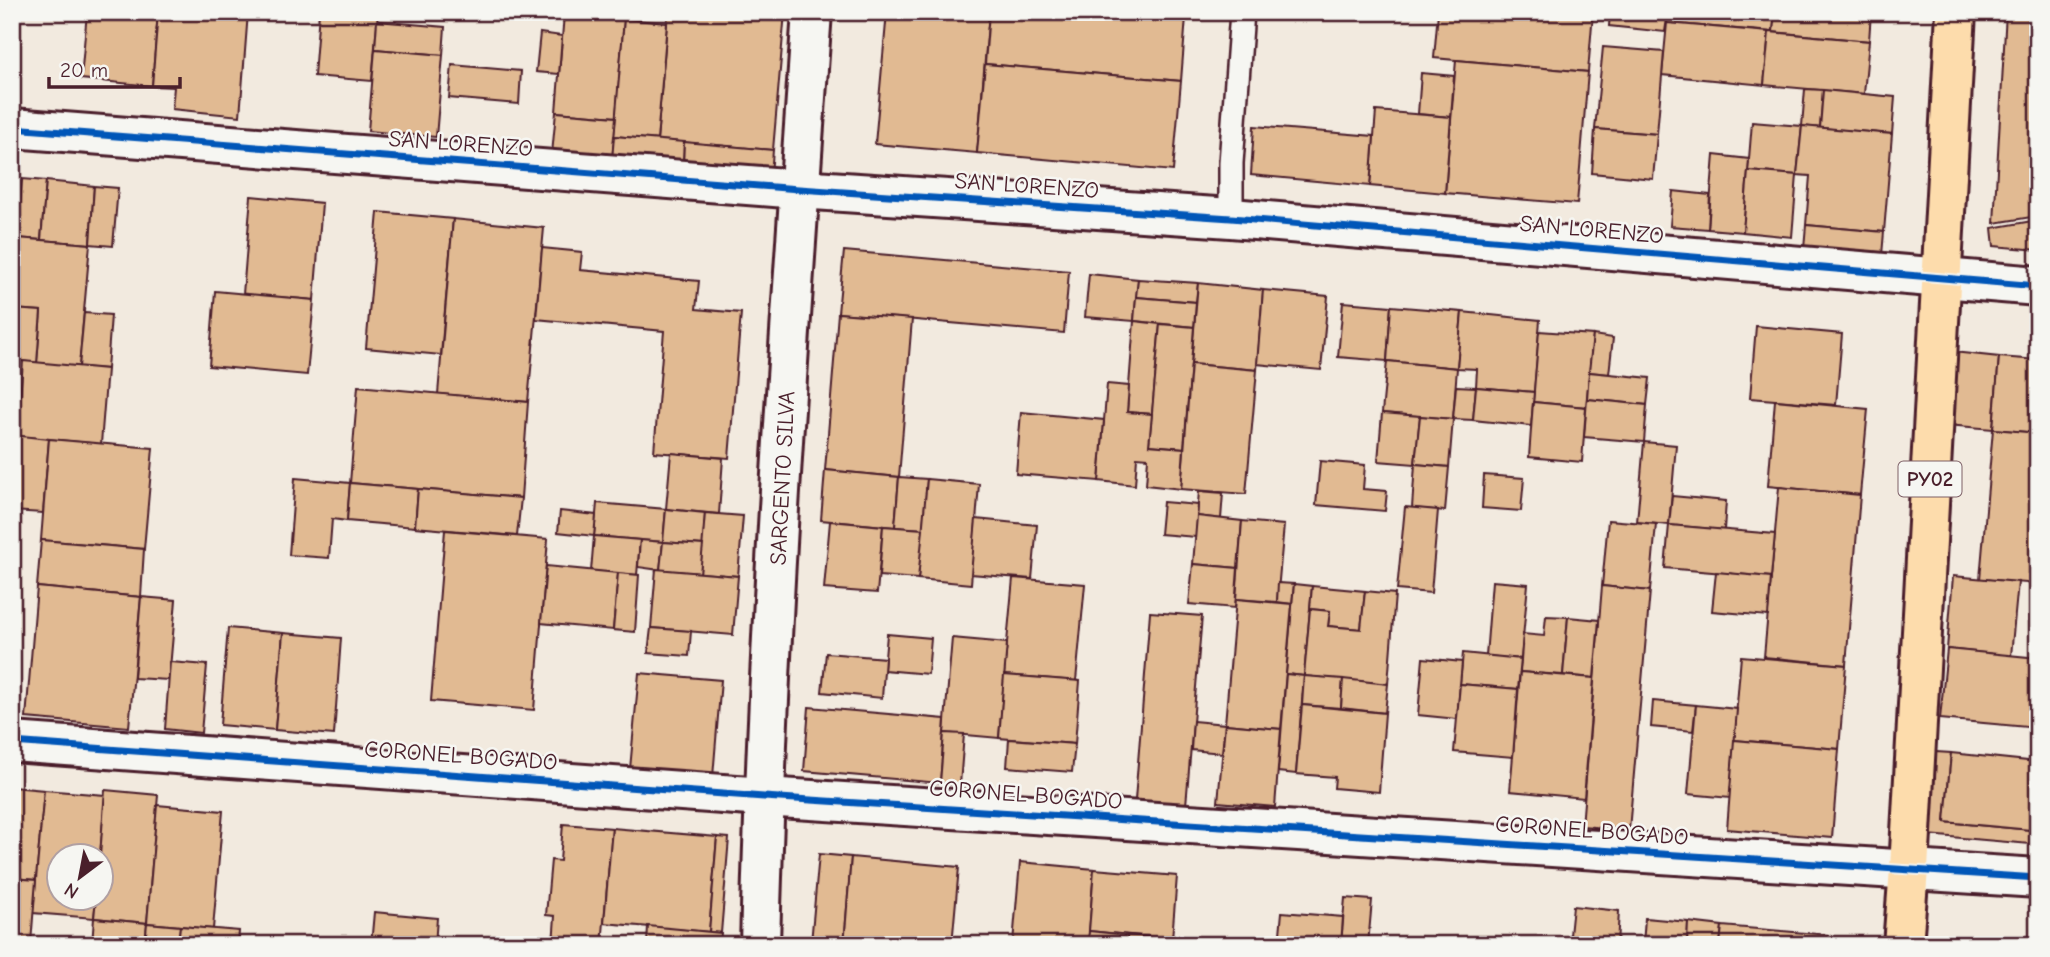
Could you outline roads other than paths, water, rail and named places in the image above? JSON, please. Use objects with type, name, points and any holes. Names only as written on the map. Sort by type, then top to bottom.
[{"type":"highway","name":"PY02","points":[[1903,945],[1956,12]]},
{"type":"street","name":"SARGENTO SILVA","points":[[760,945],[764,797],[799,189],[812,12]]},
{"type":"street","name":"SAN LORENZO","points":[[12,128],[799,189],[1231,218],[2038,286]]},
{"type":"street","name":"CORONEL BOGADO","points":[[12,742],[764,797],[2038,878]]},
{"type":"lane","points":[[1231,218],[1231,163],[1242,12]]}]
